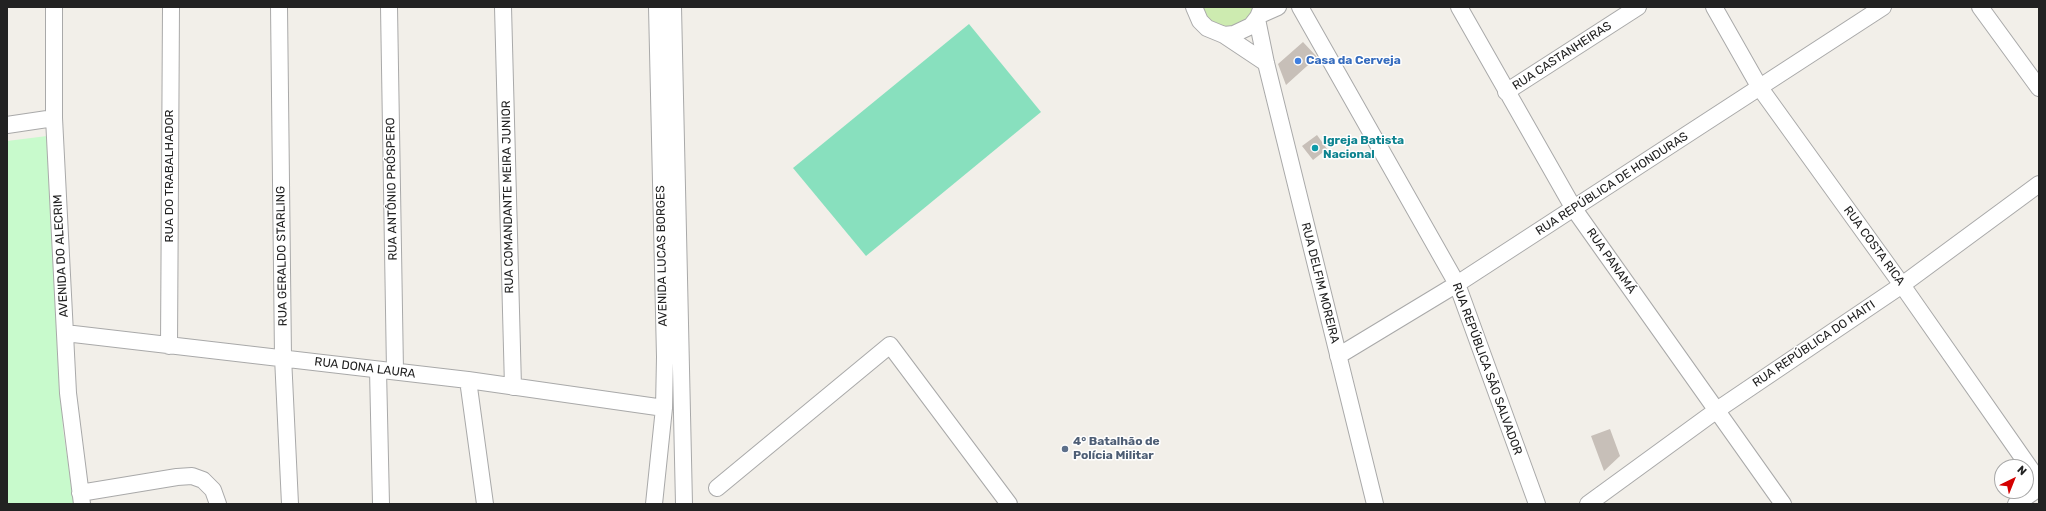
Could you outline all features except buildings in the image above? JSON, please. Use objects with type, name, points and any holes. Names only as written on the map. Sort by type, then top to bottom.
[{"type":"street","name":"AVENIDA DO ALECRIM","points":[[54,7],[54,118],[68,393],[81,498]]},
{"type":"street","name":"RUA DO TRABALHADOR","points":[[169,346],[171,7]]},
{"type":"street","name":"RUA GERALDO STARLING","points":[[279,7],[283,358],[290,504]]},
{"type":"street","name":"RUA ANTÔNIO PRÓSPERO","points":[[388,7],[395,371]]},
{"type":"street","name":"RUA COMANDANTE MEIRA JUNIOR","points":[[503,7],[513,387]]},
{"type":"street","name":"AVENIDA LUCAS BORGES","points":[[654,504],[664,408],[657,7]]},
{"type":"street","name":"AVENIDA LUCAS BORGES","points":[[673,7],[684,504]]},
{"type":"street","points":[[1224,35],[1243,32],[1260,14],[1278,7]]},
{"type":"street","name":"RUA REPÚBLICA SÃO SALVADOR","points":[[1300,7],[1457,284],[1537,504]]},
{"type":"street","name":"RUA PANAMÁ","points":[[1459,7],[1506,92],[1574,209],[1782,504]]},
{"type":"street","name":"RUA CASTANHEIRAS","points":[[1506,92],[1638,7]]},
{"type":"street","name":"RUA COSTA RICA","points":[[1714,7],[1760,88],[1902,285],[2039,482]]},
{"type":"street","name":"RUA REPÚBLICA DE HONDURAS","points":[[1338,356],[1457,284],[1883,7]]},
{"type":"street","points":[[1980,7],[2039,88]]},
{"type":"street","points":[[1192,9],[1207,28],[1224,35],[1266,63]]},
{"type":"street","name":"RUA DELFIM MOREIRA","points":[[1260,14],[1266,63],[1375,504]]},
{"type":"street","points":[[7,125],[54,118]]},
{"type":"street","name":"RUA REPÚBLICA DO HAITI","points":[[1588,504],[1717,410],[1902,285],[2039,184]]},
{"type":"street","name":"RUA DONA LAURA","points":[[65,332],[169,346],[468,380],[664,408]]},
{"type":"street","points":[[717,488],[890,345],[1009,504]]},
{"type":"street","points":[[378,370],[381,504]]},
{"type":"street","points":[[468,380],[486,504]]},
{"type":"street","points":[[81,498],[177,476],[192,476],[203,480],[214,490],[218,504]]},
{"type":"street","points":[[2016,504],[2039,488]]},
{"type":"green space","points":[[1199,7],[1256,7],[1247,23],[1233,30],[1205,19]]},
{"type":"green space","points":[[969,24],[1041,112],[866,256],[793,168]]},
{"type":"green space","points":[[47,136],[63,429],[74,504],[7,504],[7,141]]},
{"type":"place","name":"Casa da Cerveja","points":[[1298,61]]},
{"type":"place","name":"Igreja Batista Nacional","points":[[1315,148]]},
{"type":"place","name":"4° Batalhão de Polícia Militar","points":[[1065,449]]}]
